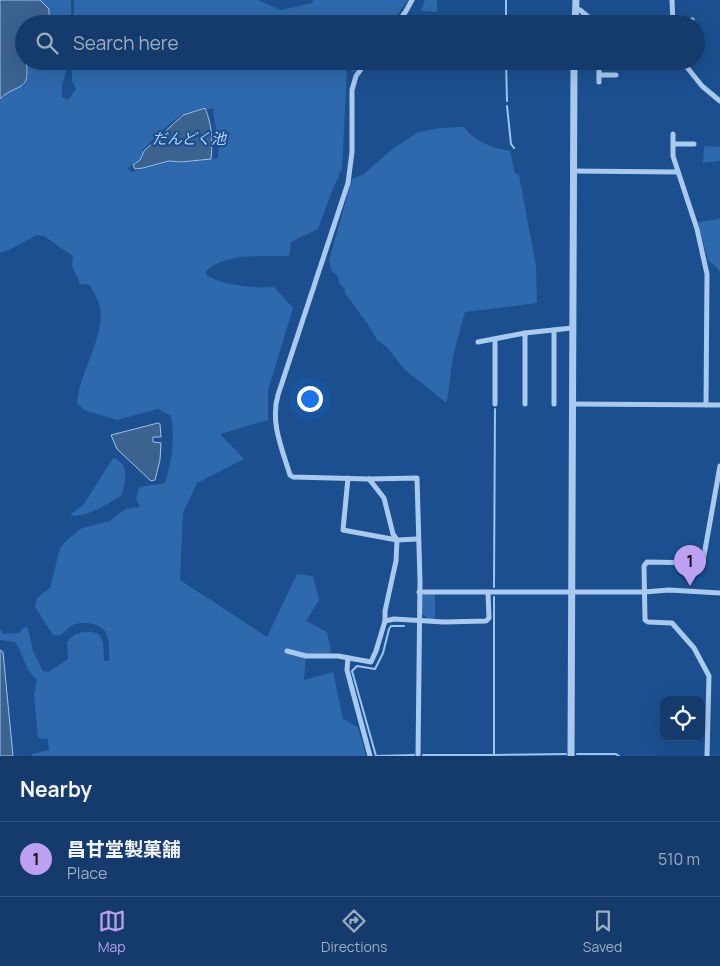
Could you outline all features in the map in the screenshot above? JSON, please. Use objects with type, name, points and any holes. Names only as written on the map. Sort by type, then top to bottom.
[{"type":"street","points":[[403,15],[412,0]]},
{"type":"street","points":[[576,0],[576,15]]},
{"type":"street","points":[[672,0],[672,15]]},
{"type":"street","points":[[576,9],[586,15]]},
{"type":"street","points":[[360,70],[352,90],[352,152],[348,184],[282,382],[275,410],[275,422],[290,475],[298,478],[417,478],[419,592],[418,756]]},
{"type":"street","points":[[571,756],[574,70]]},
{"type":"street","points":[[599,70],[599,82]]},
{"type":"street","points":[[689,70],[720,101]]},
{"type":"street","points":[[599,75],[616,76]]},
{"type":"street","points":[[673,134],[673,156],[697,229],[707,274],[706,405]]},
{"type":"street","points":[[673,144],[694,144]]},
{"type":"street","points":[[573,171],[678,172]]},
{"type":"street","points":[[478,342],[525,333],[572,328]]},
{"type":"street","points":[[554,330],[554,404]]},
{"type":"street","points":[[525,333],[525,404]]},
{"type":"street","points":[[495,339],[495,404]]},
{"type":"street","points":[[572,404],[720,405]]},
{"type":"street","points":[[707,756],[709,676],[694,648],[672,623],[648,622],[645,620],[644,566],[647,562],[700,563],[703,561],[720,466]]},
{"type":"street","points":[[348,478],[343,530],[397,540],[418,539]]},
{"type":"street","points":[[287,652],[306,656],[338,656],[369,662],[372,660],[385,621],[385,610],[396,561],[397,540],[384,498],[369,479]]},
{"type":"street","points":[[419,592],[644,592],[669,590],[720,593]]},
{"type":"street","points":[[385,621],[418,619],[444,622],[487,621],[489,618],[488,592]]},
{"type":"street","points":[[348,658],[347,670],[370,756]]},
{"type":"shaded area","points":[[41,0],[71,0],[71,15],[49,15],[48,9]]},
{"type":"shaded area","points":[[74,0],[258,0],[281,10],[312,3],[313,0],[408,0],[397,15],[74,15]]},
{"type":"shaded area","points":[[425,0],[437,0],[437,12],[421,11]]},
{"type":"shaded area","points":[[27,70],[66,70],[62,86],[62,97],[68,100],[76,89],[72,81],[72,70],[347,70],[342,170],[339,173],[318,229],[291,242],[289,256],[234,258],[214,265],[206,271],[206,275],[221,282],[248,287],[274,287],[293,308],[268,390],[268,420],[220,434],[244,459],[197,483],[183,513],[180,580],[267,637],[297,574],[313,576],[319,600],[306,621],[327,632],[331,651],[329,654],[306,655],[304,680],[333,672],[343,719],[358,727],[366,756],[31,756],[32,754],[49,750],[48,739],[38,738],[34,694],[37,680],[27,667],[15,642],[0,640],[0,629],[3,634],[19,633],[24,627],[28,628],[33,651],[43,671],[48,672],[68,659],[67,642],[70,638],[82,632],[99,634],[103,642],[104,661],[109,661],[108,640],[104,630],[96,625],[81,623],[73,625],[60,635],[53,635],[35,607],[37,598],[50,588],[60,548],[67,540],[82,528],[110,521],[125,509],[140,507],[136,499],[139,487],[165,483],[171,458],[173,433],[171,416],[158,409],[117,420],[84,410],[77,403],[82,380],[101,319],[100,307],[90,285],[80,284],[72,265],[73,256],[44,236],[37,235],[0,253],[0,100],[6,94],[25,85]],"holes":[[[205,107],[207,110],[215,109],[213,111],[219,147],[218,158],[180,163],[169,162],[131,172],[128,168],[140,159],[143,150],[159,133],[182,114]]]},
{"type":"shaded area","points":[[464,127],[484,144],[510,151],[515,173],[519,175],[536,266],[537,303],[465,312],[453,356],[447,401],[445,402],[404,369],[387,347],[377,340],[345,293],[345,289],[339,283],[338,276],[332,271],[329,261],[352,179],[364,174],[391,150],[418,132]]},
{"type":"shaded area","points":[[704,146],[720,147],[720,161],[703,163]]},
{"type":"shaded area","points":[[720,219],[720,273],[708,260],[698,222]]},
{"type":"shaded area","points":[[113,458],[122,464],[124,469],[125,480],[121,496],[89,513],[76,516],[70,515],[84,504]]},
{"type":"shaded area","points":[[425,593],[435,593],[435,619],[429,619],[422,614],[421,597]]},
{"type":"water","points":[[0,0],[40,0],[49,9],[49,15],[15,15],[15,70],[27,70],[26,78],[21,86],[0,99]]},
{"type":"water","name":"だんどく池","points":[[205,108],[211,133],[211,159],[181,162],[169,161],[135,169],[133,165],[140,160],[144,151],[183,115]]},
{"type":"water","points":[[160,424],[161,437],[153,437],[153,442],[161,443],[160,460],[155,480],[151,481],[117,449],[111,435]]},
{"type":"water","points":[[0,650],[3,652],[13,756],[0,756]]},
{"type":"waterway","points":[[506,0],[506,15]]},
{"type":"waterway","points":[[506,70],[507,101]]},
{"type":"waterway","points":[[507,106],[511,144],[514,148]]},
{"type":"waterway","points":[[494,587],[495,409]]},
{"type":"waterway","points":[[494,597],[494,755],[566,754]]},
{"type":"waterway","points":[[404,626],[391,626],[383,653],[375,669],[357,666],[352,671],[376,756],[414,755]]},
{"type":"waterway","points":[[577,754],[616,754],[619,756]]},
{"type":"waterway","points":[[423,755],[493,755]]},
{"type":"place","name":"昌甘堂製菓舗","points":[[690,586]]}]
